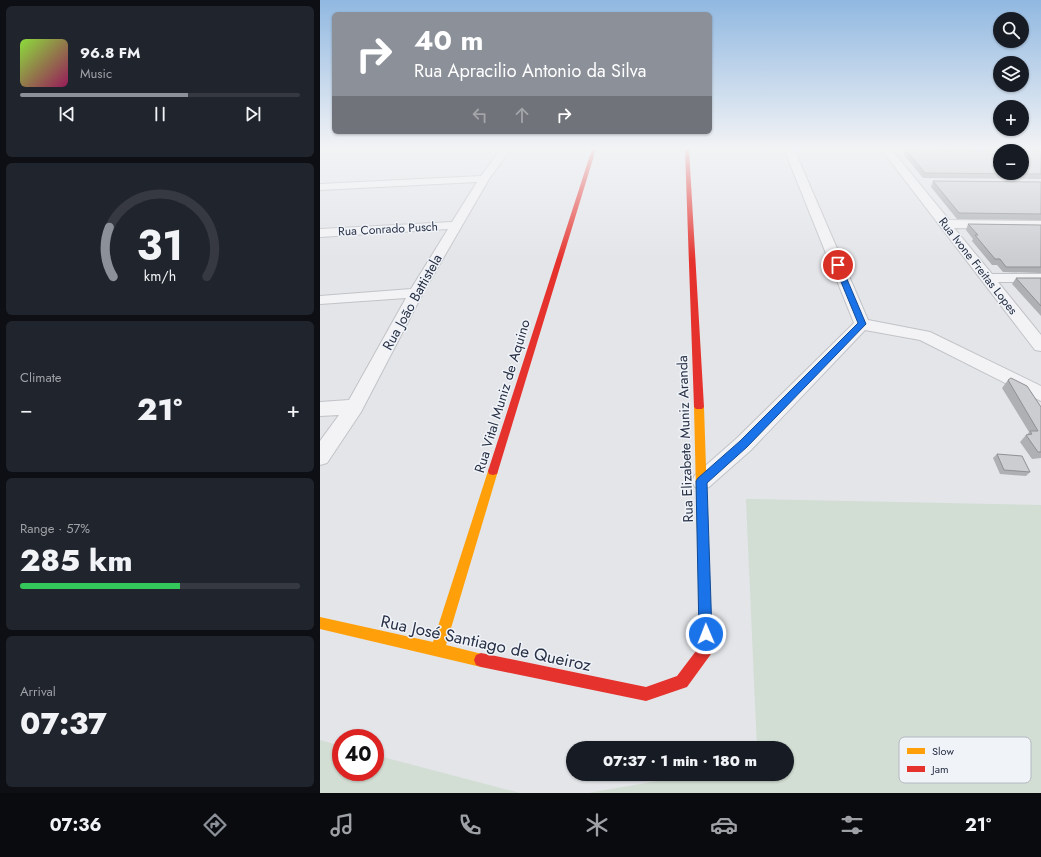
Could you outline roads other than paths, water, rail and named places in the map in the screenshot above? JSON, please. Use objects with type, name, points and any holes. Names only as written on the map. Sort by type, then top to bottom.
[{"type":"street","points":[[320,187],[340,186]]},
{"type":"street","name":"Rua João Battistela","points":[[320,457],[355,407],[416,293],[480,186]]},
{"type":"street","name":"Rua Vital Muniz de Aquino","points":[[437,651],[582,186]]},
{"type":"street","name":"Rua Elizabete Muniz Aranda","points":[[646,694],[682,682],[706,649],[702,481],[689,186]]},
{"type":"street","points":[[804,186],[862,324]]},
{"type":"street","name":"Rua Ivone Freitas Lopes","points":[[915,186],[1041,346]]},
{"type":"street","points":[[945,224],[1041,225]]},
{"type":"street","name":"Rua Conrado Pusch","points":[[320,233],[456,225]]},
{"type":"street","points":[[987,278],[1041,278]]},
{"type":"street","points":[[320,300],[416,293]]},
{"type":"street","points":[[702,481],[744,444],[862,324]]},
{"type":"street","points":[[862,324],[924,336],[1041,394]]},
{"type":"street","points":[[320,409],[355,407]]},
{"type":"street","name":"Rua José Santiago de Queiroz","points":[[320,623],[437,651],[646,694]]}]
